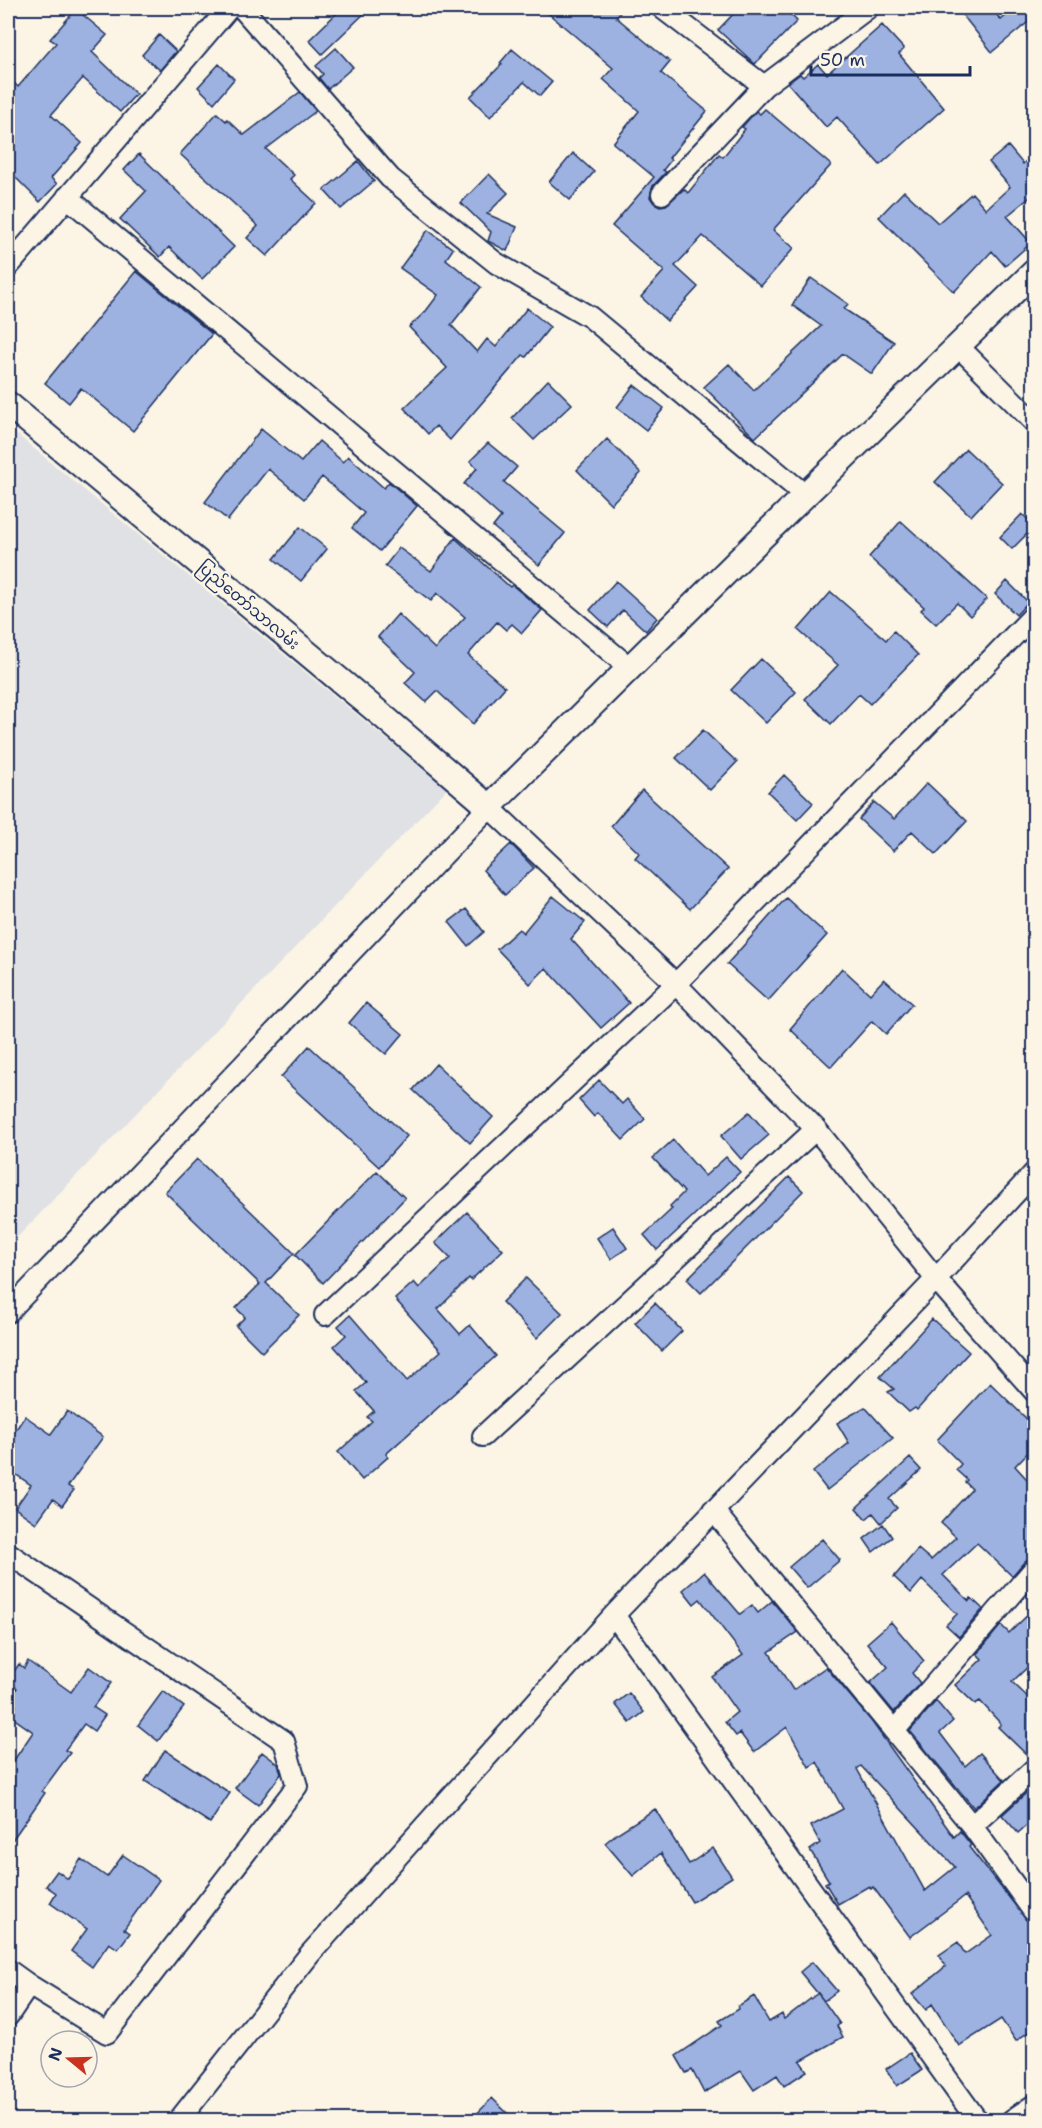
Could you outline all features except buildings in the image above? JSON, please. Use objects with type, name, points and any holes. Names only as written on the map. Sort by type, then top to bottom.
[{"type":"street","points":[[8,267],[229,8]]},
{"type":"street","points":[[243,8],[390,178],[496,263],[590,317],[805,495]]},
{"type":"street","points":[[662,8],[764,86]]},
{"type":"street","points":[[662,194],[764,86],[868,8]]},
{"type":"street","points":[[68,196],[630,668]]},
{"type":"street","points":[[8,1312],[489,807],[1035,272]]},
{"type":"street","points":[[958,346],[1035,422]]},
{"type":"street","name":"ပြည်တော်သာလမ်း","points":[[8,404],[489,807]]},
{"type":"street","points":[[325,1315],[676,984],[1035,615]]},
{"type":"street","points":[[489,807],[676,984],[816,1129],[936,1279],[1035,1391]]},
{"type":"street","points":[[483,1436],[816,1129]]},
{"type":"street","points":[[179,2121],[310,1954],[614,1615],[1035,1173]]},
{"type":"street","points":[[713,1510],[972,1826],[1035,1912]]},
{"type":"street","points":[[8,1553],[284,1741],[297,1786],[107,2034],[8,1970]]},
{"type":"street","points":[[894,1731],[1035,1569]]},
{"type":"street","points":[[614,1615],[977,2121]]},
{"type":"street","points":[[972,1826],[1035,1769]]},
{"type":"street","points":[[8,2016],[29,1985]]},
{"type":"street","points":[[1012,2121],[1035,2105]]},
{"type":"shaded area","points":[[8,427],[447,789],[8,1247]]}]
